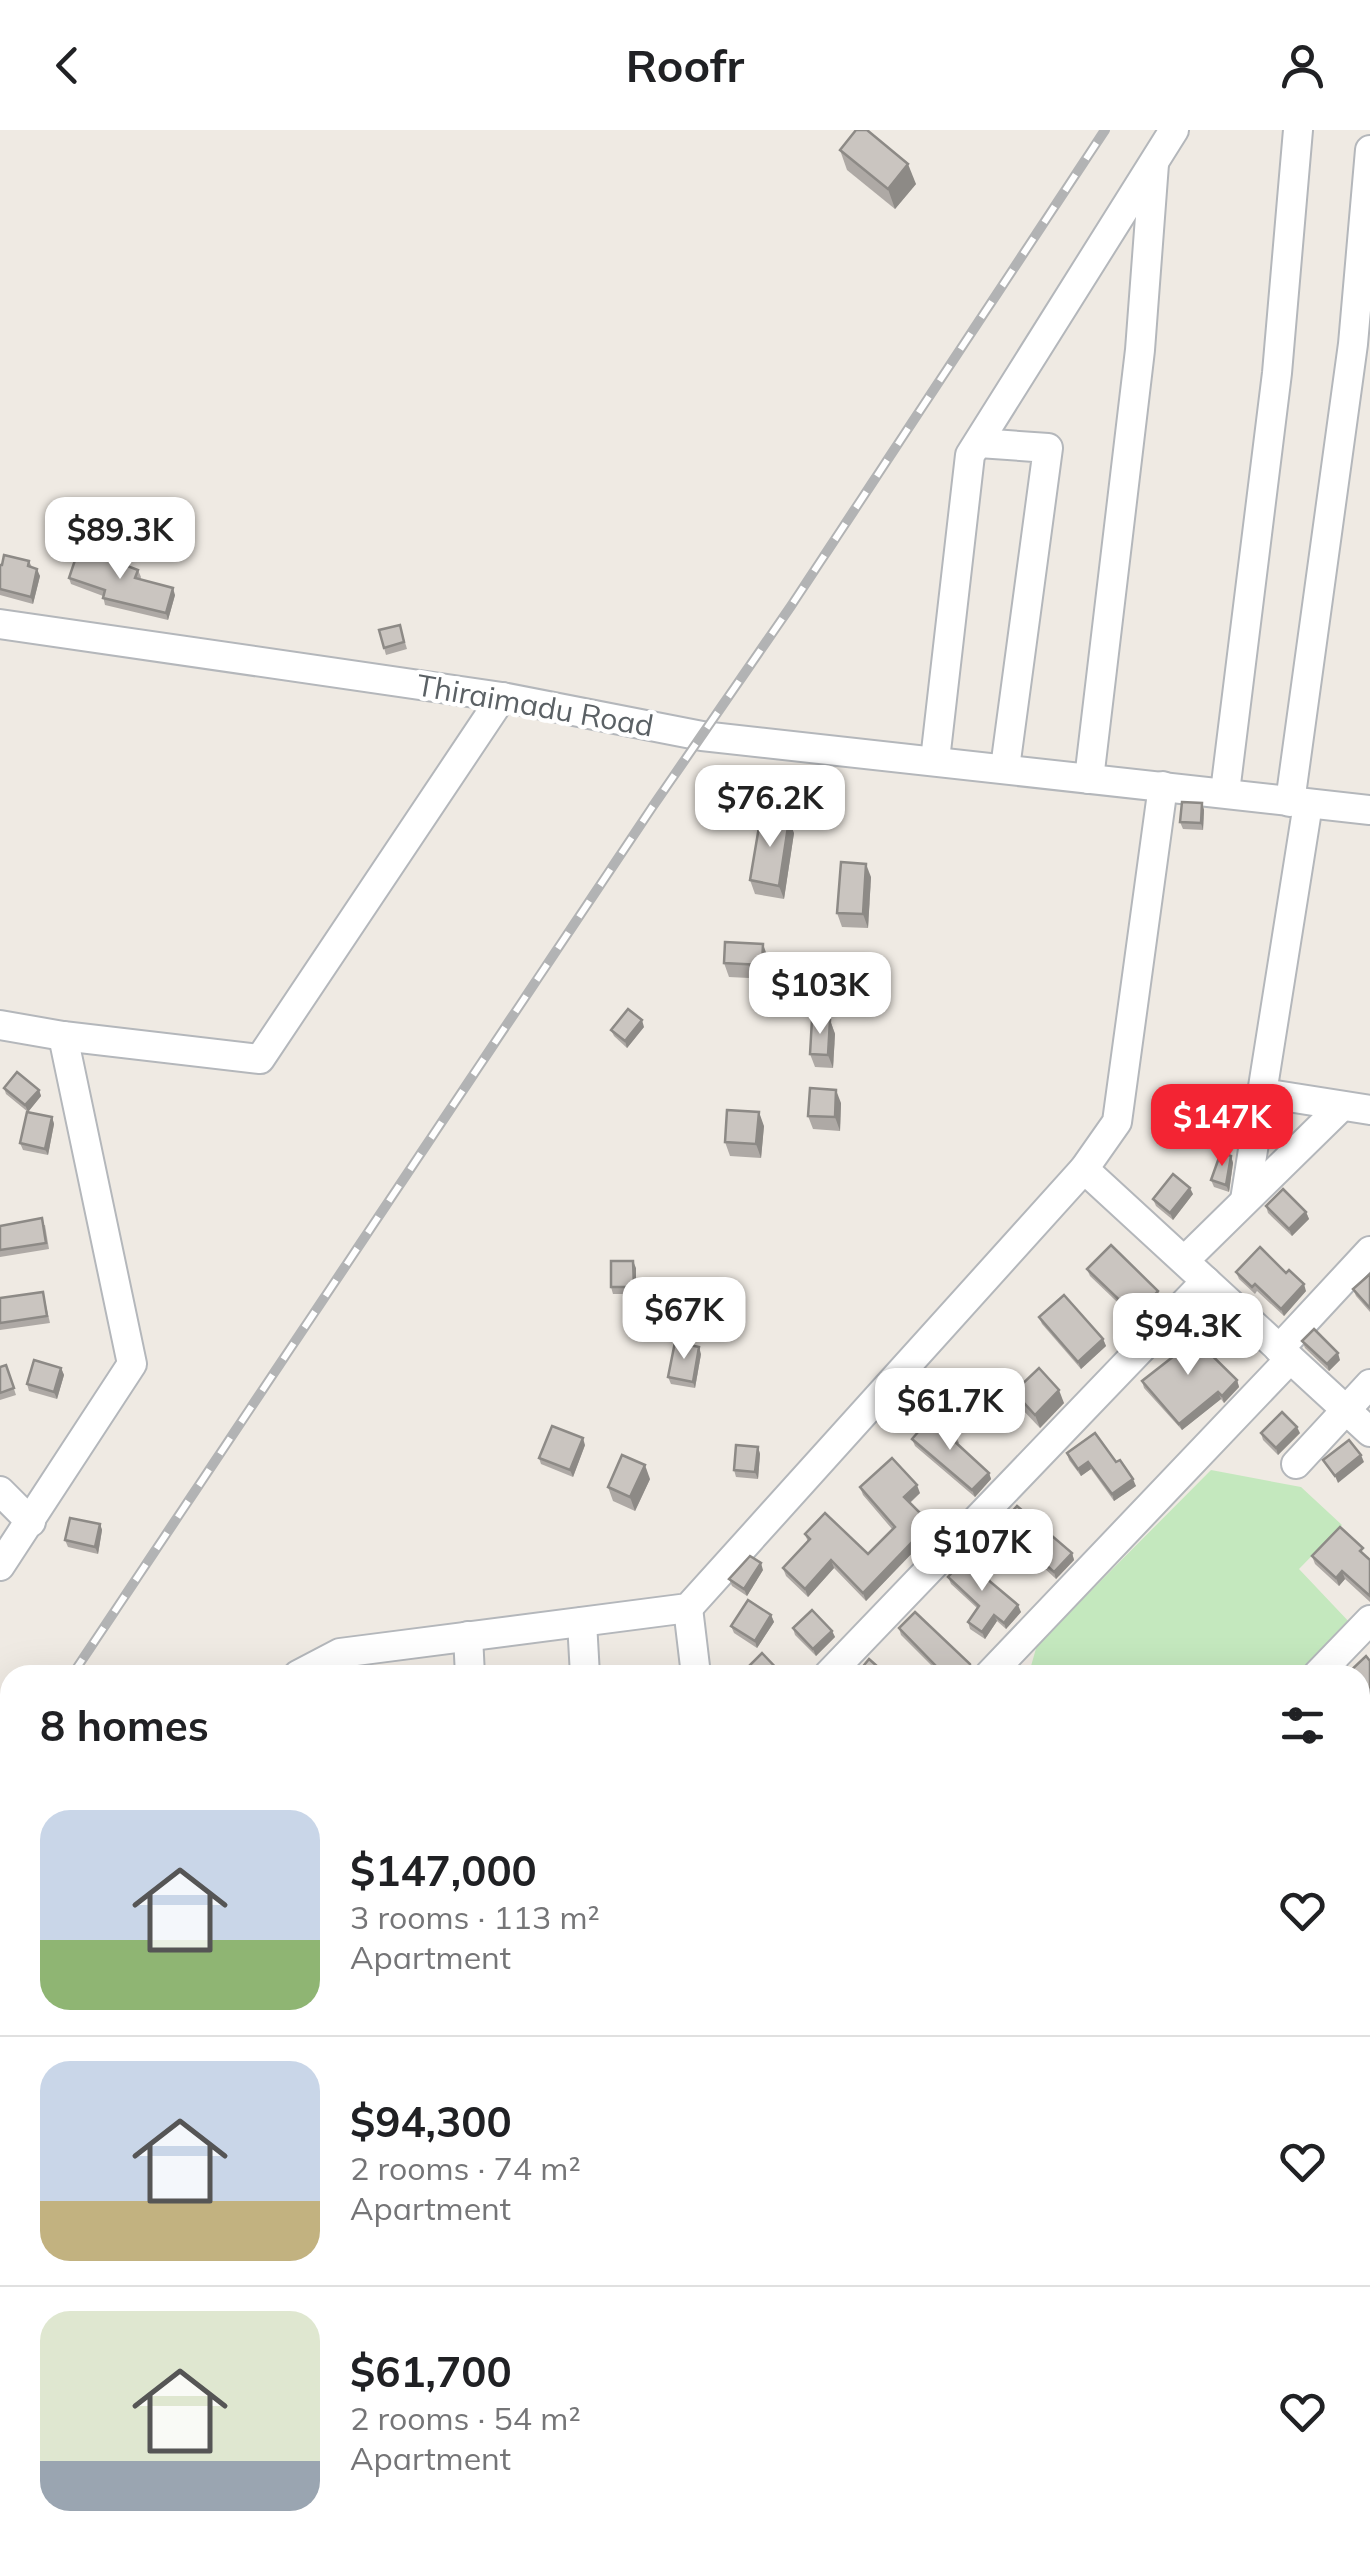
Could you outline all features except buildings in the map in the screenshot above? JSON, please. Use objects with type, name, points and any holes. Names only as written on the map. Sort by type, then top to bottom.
[{"type":"street","points":[[935,760],[970,455],[1174,130]]},
{"type":"street","points":[[1225,792],[1278,373],[1298,130]]},
{"type":"street","points":[[1244,1200],[1263,1094],[1299,803],[1353,344],[1370,150]]},
{"type":"street","points":[[1089,779],[1140,350],[1154,160]]},
{"type":"street","points":[[978,442],[1048,448],[1004,768]]},
{"type":"street","name":"Thiraimadu Road","points":[[0,624],[502,697],[702,736],[1370,810]]},
{"type":"street","points":[[0,1025],[260,1059],[502,697]]},
{"type":"street","points":[[340,1664],[468,1636],[688,1608],[1084,1169],[1117,1122],[1163,786]]},
{"type":"street","points":[[0,1566],[132,1364],[63,1036]]},
{"type":"street","points":[[1263,1094],[1356,1108]]},
{"type":"street","points":[[1186,1260],[1244,1200],[1356,1108]]},
{"type":"street","points":[[1084,1169],[1370,1432]]},
{"type":"street","points":[[1007,1665],[1285,1354],[1370,1251]]},
{"type":"street","points":[[838,1665],[1206,1281]]},
{"type":"street","points":[[1296,1464],[1370,1384]]},
{"type":"street","points":[[0,1491],[31,1522]]},
{"type":"street","points":[[688,1608],[695,1665]]},
{"type":"street","points":[[1327,1665],[1370,1620]]},
{"type":"street","points":[[582,1622],[584,1665]]},
{"type":"street","points":[[468,1636],[469,1665]]},
{"type":"green space","points":[[1211,1470],[1301,1487],[1342,1525],[1299,1569],[1352,1625],[1313,1665],[1031,1665],[1037,1645]]},
{"type":"railway","points":[[79,1665],[791,606],[1105,130]]}]
